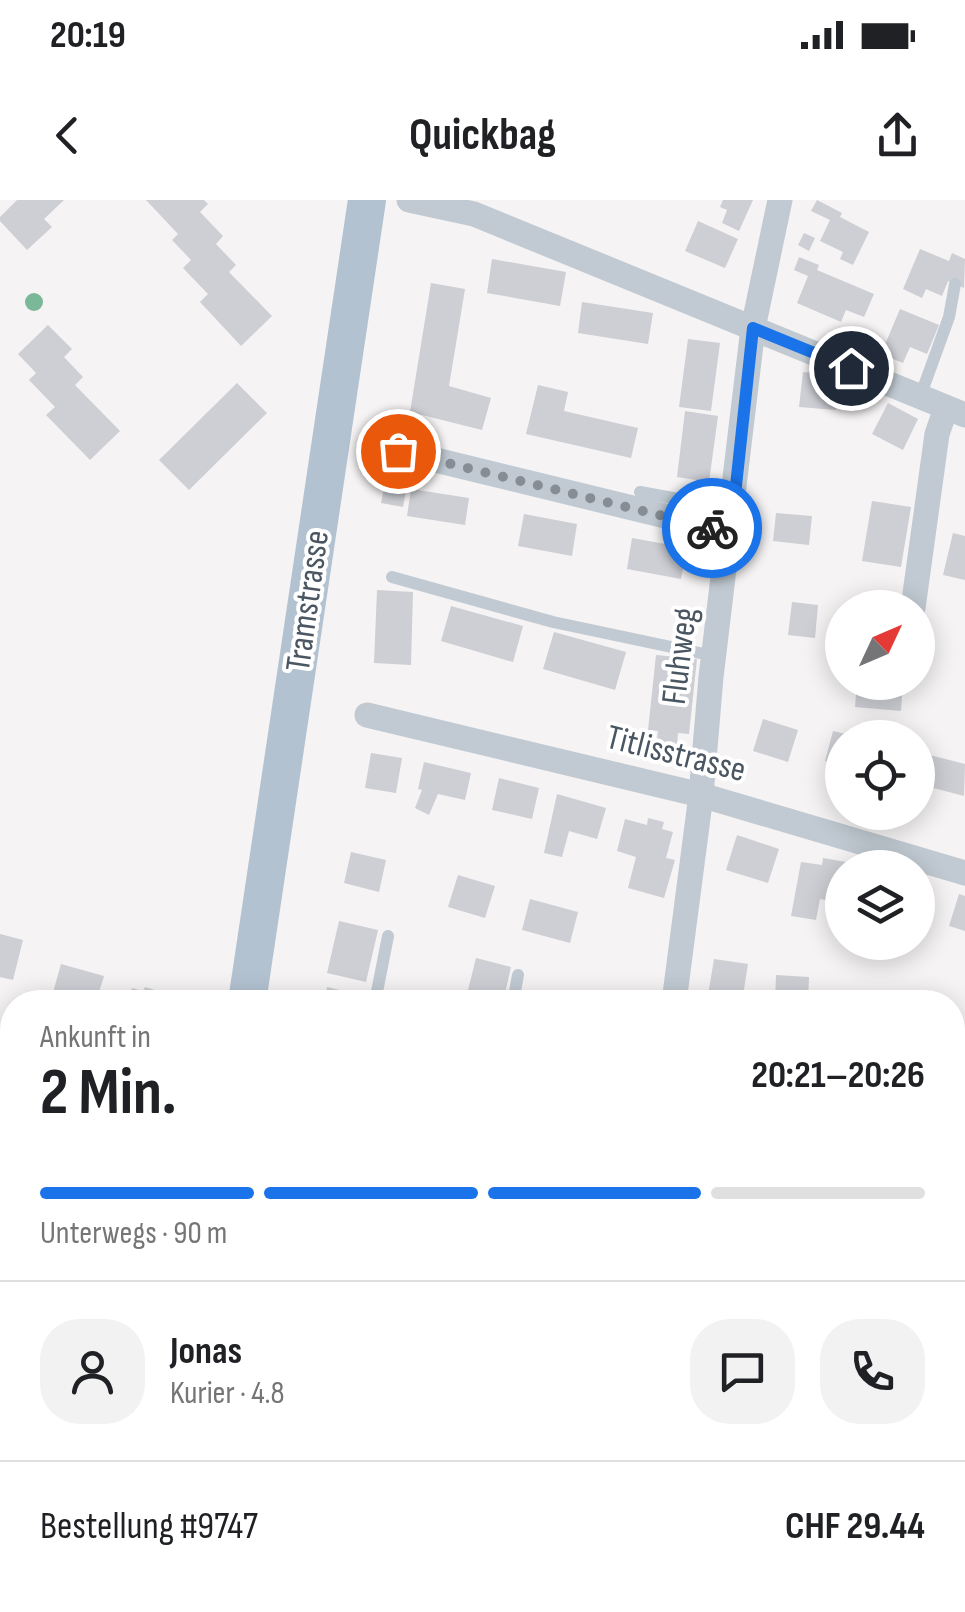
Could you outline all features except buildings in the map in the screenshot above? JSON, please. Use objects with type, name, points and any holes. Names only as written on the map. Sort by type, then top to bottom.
[{"type":"main road","name":"Tramstrasse","points":[[249,990],[366,200]]},
{"type":"street","points":[[409,200],[474,214],[956,412],[936,434],[915,590]]},
{"type":"street","name":"Fluhweg","points":[[676,990],[753,328],[780,200]]},
{"type":"street","points":[[370,444],[732,521]]},
{"type":"street","name":"Titlisstrasse","points":[[367,714],[701,795],[965,873]]},
{"type":"lane","points":[[920,397],[949,317],[955,284]]},
{"type":"lane","points":[[640,492],[732,521]]},
{"type":"lane","points":[[392,577],[554,622],[714,656]]},
{"type":"lane","points":[[377,990],[388,936]]},
{"type":"lane","points":[[515,990],[518,975]]},
{"type":"way so far","points":[[398,451],[712,528]]},
{"type":"route","points":[[712,528],[731,532],[753,328],[851,368]]}]
